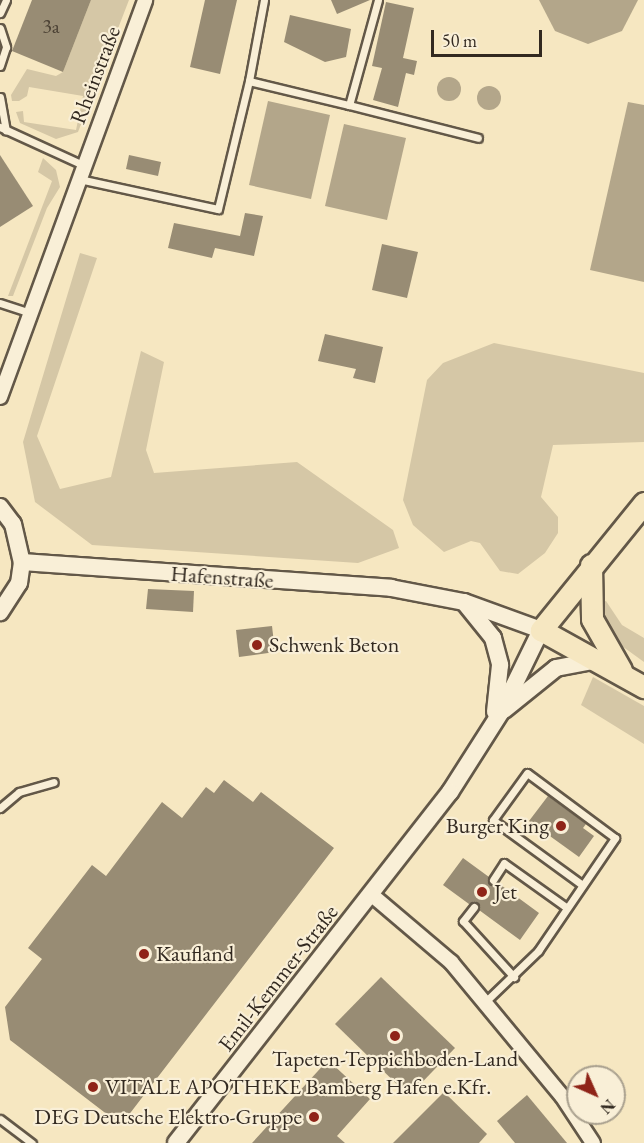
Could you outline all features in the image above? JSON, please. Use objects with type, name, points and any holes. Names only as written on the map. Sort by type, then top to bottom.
[{"type":"main road","points":[[635,682],[541,630],[591,565],[644,503]]},
{"type":"main road","points":[[591,565],[592,619],[635,682]]},
{"type":"street","name":"Rheinstraße","points":[[0,397],[28,312],[145,0]]},
{"type":"street","points":[[0,507],[13,524],[22,562],[19,583],[0,612]]},
{"type":"street","name":"Hafenstraße","points":[[22,562],[422,593],[464,602],[541,630]]},
{"type":"street","points":[[464,602],[493,638],[500,665],[491,728]]},
{"type":"street","points":[[501,712],[541,630]]},
{"type":"street","points":[[501,712],[556,668],[598,660]]},
{"type":"street","name":"Emil-Kemmer-Straße","points":[[176,1143],[392,869],[501,712]]},
{"type":"street","points":[[372,895],[451,962],[485,1002],[593,1143]]},
{"type":"lane","points":[[0,14],[6,0]]},
{"type":"lane","points":[[78,179],[218,209],[249,81],[264,0]]},
{"type":"lane","points":[[350,105],[378,0]]},
{"type":"lane","points":[[0,28],[6,47],[0,66]]},
{"type":"lane","points":[[249,81],[478,138]]},
{"type":"lane","points":[[0,97],[3,128],[83,165]]},
{"type":"lane","points":[[0,303],[28,312]]},
{"type":"lane","points":[[485,1002],[514,977],[538,951],[580,884],[615,838],[527,773],[493,820],[580,884]]},
{"type":"lane","points":[[0,808],[19,792],[54,782]]},
{"type":"lane","points":[[493,880],[504,863],[566,907]]},
{"type":"lane","points":[[474,907],[463,921],[514,977]]},
{"type":"lane","points":[[0,1119],[32,1143]]},
{"type":"shaded area","points":[[91,0],[129,0],[78,132],[56,139],[20,123],[16,112],[23,111],[24,122],[76,130],[83,96],[29,87],[27,96],[19,101],[12,101],[11,95],[27,69],[56,76],[63,72]]},
{"type":"shaded area","points":[[539,0],[638,0],[622,31],[588,44],[555,31]]},
{"type":"shaded area","points":[[449,77],[458,80],[461,89],[458,98],[449,101],[440,98],[437,89],[440,80]]},
{"type":"shaded area","points":[[489,86],[498,89],[501,98],[498,107],[489,110],[480,107],[477,98],[480,89]]},
{"type":"shaded area","points":[[268,101],[330,115],[311,199],[249,185]]},
{"type":"shaded area","points":[[628,102],[644,105],[644,282],[590,270]]},
{"type":"shaded area","points":[[344,124],[406,138],[387,220],[325,206]]},
{"type":"shaded area","points":[[43,158],[56,170],[60,187],[47,208],[13,296],[8,296],[52,181],[38,172]]},
{"type":"shaded area","points":[[80,253],[97,258],[37,436],[60,489],[111,477],[141,351],[164,362],[146,450],[154,473],[297,462],[393,530],[399,548],[358,563],[92,545],[35,502],[23,442]]},
{"type":"shaded area","points":[[494,343],[644,373],[644,442],[553,445],[541,497],[558,517],[558,533],[545,553],[518,574],[500,571],[480,543],[471,541],[444,552],[413,525],[403,500],[427,380],[443,363]]},
{"type":"shaded area","points":[[606,601],[622,625],[644,638],[644,662],[615,641],[603,624],[598,603]]},
{"type":"shaded area","points":[[593,677],[644,706],[644,744],[581,705]]},
{"type":"building","points":[[32,0],[91,0],[63,72],[12,51]]},
{"type":"building","points":[[205,0],[237,0],[220,74],[190,67]]},
{"type":"building","points":[[331,0],[370,0],[337,14]]},
{"type":"building","points":[[386,2],[414,8],[403,58],[417,61],[414,75],[406,73],[398,107],[373,100],[382,68],[372,66]]},
{"type":"building","points":[[290,15],[351,29],[346,57],[325,62],[284,42]]},
{"type":"building","points":[[0,155],[33,206],[0,227]]},
{"type":"building","points":[[129,155],[161,162],[158,176],[126,169]]},
{"type":"building","points":[[245,213],[263,216],[254,256],[215,248],[212,258],[168,248],[174,223],[240,236]]},
{"type":"building","points":[[382,244],[418,252],[407,298],[372,290]]},
{"type":"building","points":[[325,334],[383,347],[375,383],[353,378],[356,369],[318,361]]},
{"type":"building","points":[[148,589],[194,591],[193,612],[146,609]]},
{"type":"building","points":[[272,626],[275,652],[239,657],[236,630]]},
{"type":"building","name":"Kaufland","points":[[224,780],[253,802],[261,792],[334,848],[121,1125],[10,1040],[5,1007],[42,959],[28,948],[92,865],[106,876],[162,802],[182,818],[206,787],[214,793]]},
{"type":"building","name":"Burger King","points":[[548,796],[586,824],[583,828],[594,836],[579,857],[529,821]]},
{"type":"building","name":"Jet","points":[[463,858],[489,877],[489,884],[498,883],[539,913],[520,940],[479,910],[477,902],[469,904],[443,885]]},
{"type":"building","name":"Tapeten-Teppichboden-Land","points":[[381,977],[455,1048],[409,1096],[335,1024]]},
{"type":"building","name":"DEG Deutsche Elektro-Gruppe","points":[[328,1060],[370,1099],[337,1136],[345,1143],[252,1143]]},
{"type":"building","points":[[444,1092],[487,1134],[479,1143],[393,1143]]},
{"type":"building","points":[[527,1095],[567,1143],[515,1143],[497,1121]]},
{"type":"place","name":"Schwenk Beton","points":[[257,645]]},
{"type":"place","name":"Burger King","points":[[561,826]]},
{"type":"place","name":"Jet","points":[[482,892]]},
{"type":"place","name":"Kaufland","points":[[144,954]]},
{"type":"place","name":"Tapeten-Teppichboden-Land","points":[[395,1036]]},
{"type":"place","name":"VITALE APOTHEKE Bamberg Hafen e.Kfr.","points":[[93,1087]]},
{"type":"place","name":"DEG Deutsche Elektro-Gruppe","points":[[314,1117]]}]
